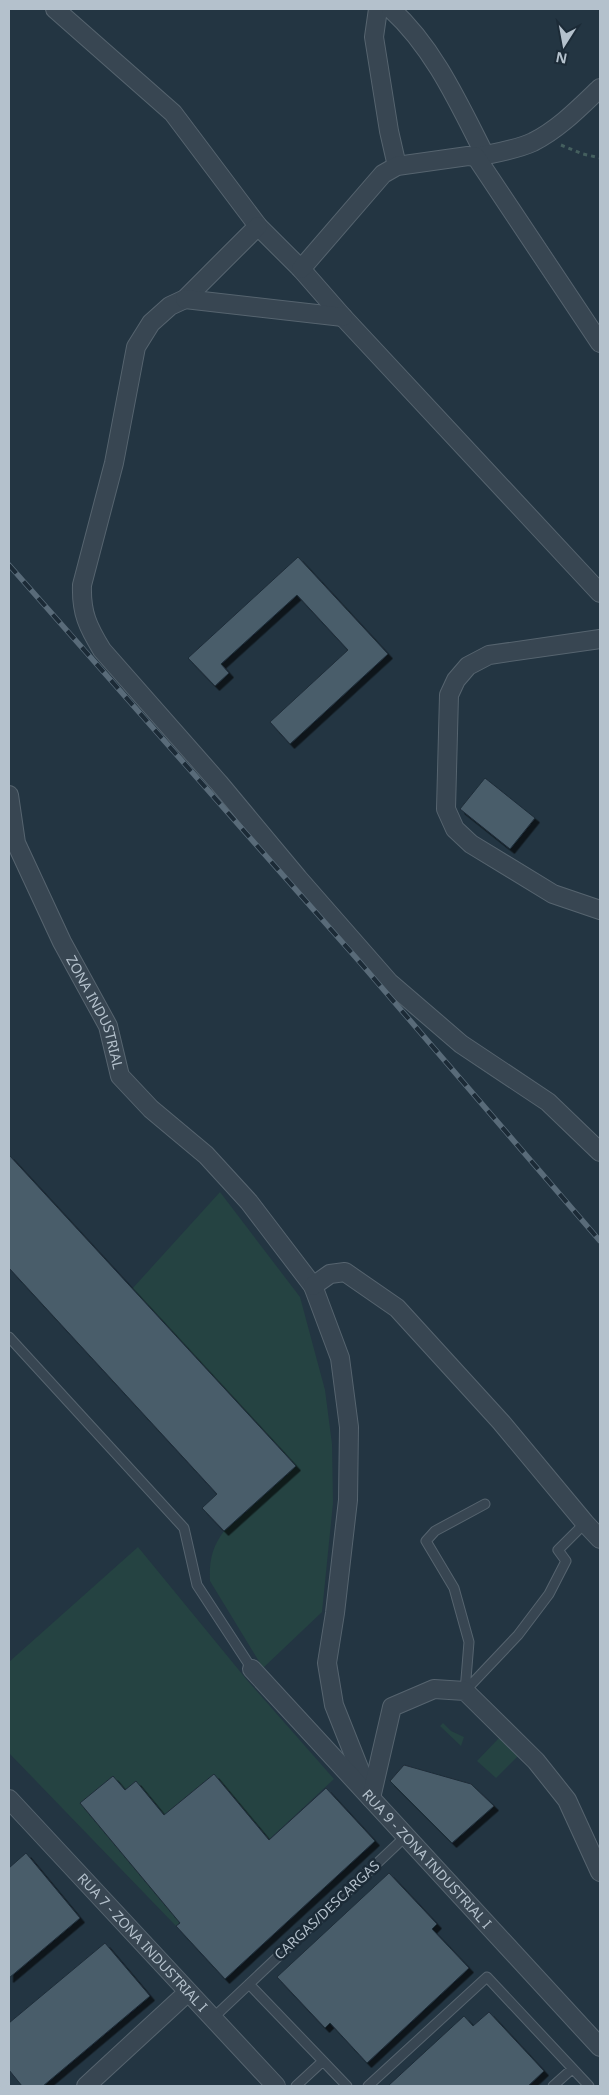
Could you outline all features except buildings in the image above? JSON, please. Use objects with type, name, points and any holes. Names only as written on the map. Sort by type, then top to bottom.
[{"type":"street","points":[[55,9],[172,113],[258,226],[600,593]]},
{"type":"street","points":[[378,9],[374,37],[387,123],[397,166]]},
{"type":"street","points":[[391,9],[410,27],[449,84],[480,156],[600,343]]},
{"type":"street","points":[[300,269],[383,174],[397,166],[480,156],[531,143],[571,116],[600,88]]},
{"type":"street","points":[[258,226],[184,298],[170,306],[151,323],[136,347],[114,463],[82,585],[81,603],[88,626],[102,650],[219,783],[388,982],[461,1044],[548,1102],[600,1152]]},
{"type":"street","points":[[184,298],[343,317]]},
{"type":"street","points":[[600,639],[489,655],[468,666],[456,680],[449,696],[446,809],[456,829],[471,844],[553,894],[600,910]]},
{"type":"street","name":"ZONA INDUSTRIAL","points":[[9,795],[16,843],[62,942],[108,1026],[120,1076],[152,1109],[206,1154],[249,1202],[313,1286],[340,1358],[349,1427],[348,1500],[327,1664],[334,1705],[371,1798]]},
{"type":"street","points":[[313,1286],[330,1274],[346,1272],[397,1308],[501,1422],[600,1539]]},
{"type":"street","name":"RUA 9 - ZONA INDUSTRIAL I","points":[[252,1669],[600,2047]]},
{"type":"street","points":[[371,1798],[392,1707],[434,1689],[466,1691],[536,1761],[567,1800],[600,1872]]},
{"type":"street","name":"RUA 7 - ZONA INDUSTRIAL I","points":[[9,1800],[276,2086]]},
{"type":"street","points":[[86,2086],[188,1992]]},
{"type":"lane","points":[[9,1337],[184,1528],[197,1585],[252,1669]]},
{"type":"lane","points":[[466,1691],[469,1642],[454,1588],[426,1541],[435,1531],[485,1504]]},
{"type":"lane","points":[[466,1691],[518,1635],[549,1594],[566,1561],[558,1550],[585,1523]]},
{"type":"lane","name":"CARGAS/DESCARGAS","points":[[213,2018],[406,1836]]},
{"type":"lane","points":[[368,2086],[487,1977],[589,2086]]},
{"type":"lane","points":[[249,1984],[347,2086]]},
{"type":"lane","points":[[296,2086],[323,2060]]},
{"type":"lane","points":[[553,2086],[572,2069]]},
{"type":"path","points":[[542,136],[583,154],[600,158]]},
{"type":"green space","points":[[220,1192],[300,1297],[325,1390],[332,1444],[333,1503],[322,1612],[263,1668],[210,1581],[210,1567],[214,1549],[224,1531],[295,1466],[132,1289]]},
{"type":"green space","points":[[138,1547],[247,1680],[334,1779],[176,1926],[9,1753],[9,1662]]},
{"type":"green space","points":[[443,1723],[451,1731],[464,1737],[461,1746],[440,1726]]},
{"type":"green space","points":[[499,1738],[518,1756],[496,1778],[477,1761]]},
{"type":"railway","points":[[9,565],[358,960],[600,1241]]}]
